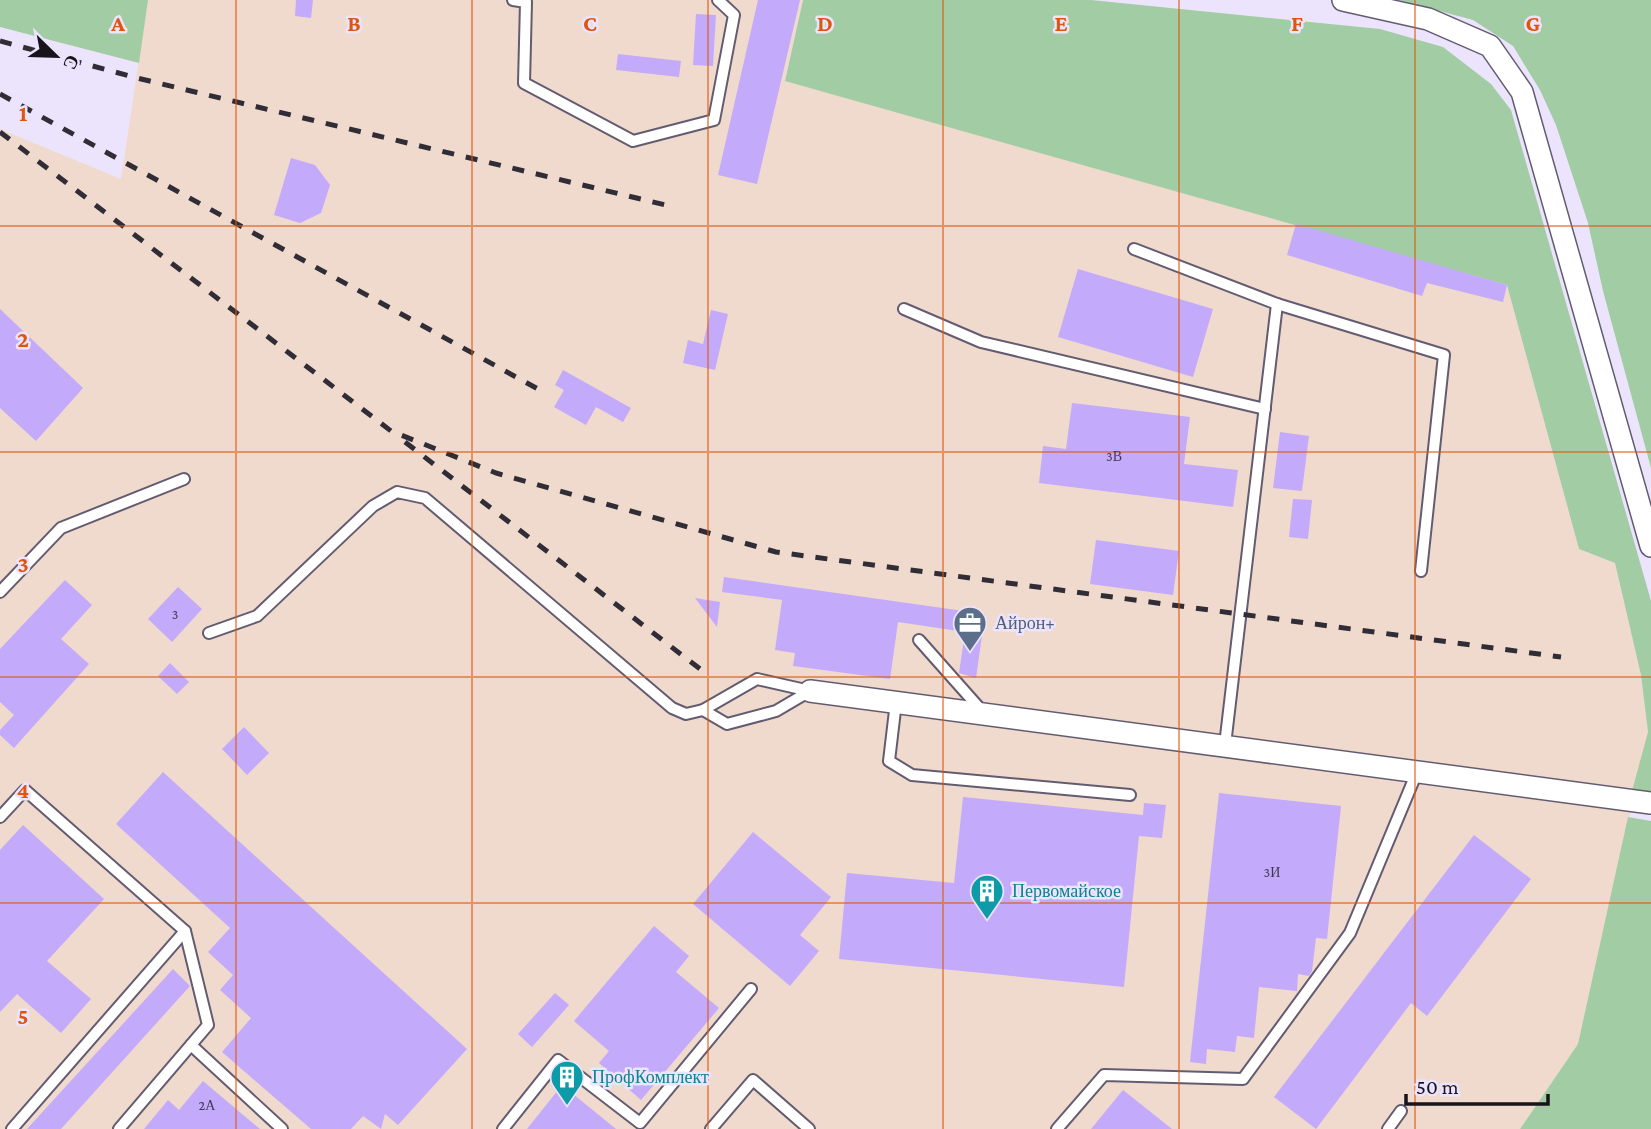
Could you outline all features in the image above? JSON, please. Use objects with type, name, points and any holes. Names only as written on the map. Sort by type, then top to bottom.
[{"type":"street","points":[[1343,0],[1428,19],[1490,46],[1522,92],[1651,546]]},
{"type":"street","points":[[810,691],[1651,803]]},
{"type":"lane","points":[[513,0],[526,2],[524,83],[633,141],[714,120],[734,15],[718,0]]},
{"type":"lane","points":[[1134,249],[1277,304],[1444,355],[1421,571]]},
{"type":"lane","points":[[1225,745],[1277,304]]},
{"type":"lane","points":[[904,309],[981,342],[1265,409]]},
{"type":"lane","points":[[0,592],[61,528],[184,479]]},
{"type":"lane","points":[[209,633],[257,616],[373,506],[397,492],[425,498],[672,708],[686,715],[703,710],[757,679],[810,691]]},
{"type":"lane","points":[[919,640],[986,714]]},
{"type":"lane","points":[[703,710],[727,724],[776,711],[810,691]]},
{"type":"lane","points":[[896,702],[889,761],[912,775],[1130,795]]},
{"type":"lane","points":[[1057,1129],[1104,1074],[1242,1079],[1350,933],[1418,772]]},
{"type":"lane","points":[[0,817],[25,790],[185,931],[208,1025],[119,1129]]},
{"type":"lane","points":[[12,1129],[185,931]]},
{"type":"lane","points":[[503,1129],[558,1060],[640,1123],[751,989]]},
{"type":"lane","points":[[191,1045],[282,1129]]},
{"type":"lane","points":[[711,1129],[753,1080],[809,1129]]},
{"type":"lane","points":[[1388,1129],[1401,1111]]},
{"type":"shaded area","points":[[148,0],[803,0],[785,80],[1507,285],[1579,549],[1615,563],[1641,675],[1648,733],[1578,1044],[1520,1129],[0,1129],[0,129],[121,179]]},
{"type":"green space","points":[[0,0],[148,0],[139,63],[0,27]]},
{"type":"green space","points":[[803,0],[1091,0],[1380,29],[1443,47],[1491,84],[1511,110],[1651,601],[1651,791],[1632,791],[1648,732],[1641,675],[1615,563],[1579,549],[1507,285],[785,81]]},
{"type":"green space","points":[[1399,0],[1651,0],[1651,468],[1603,291],[1588,223],[1556,125],[1540,90],[1513,46],[1473,20]]},
{"type":"green space","points":[[1628,817],[1651,821],[1651,1129],[1520,1129],[1578,1044]]},
{"type":"building","points":[[296,0],[313,0],[311,18],[295,16]]},
{"type":"building","points":[[758,0],[800,0],[757,184],[718,175]]},
{"type":"building","points":[[696,14],[716,15],[713,66],[693,65]]},
{"type":"building","points":[[618,54],[681,61],[679,77],[616,70]]},
{"type":"building","points":[[291,158],[315,165],[330,185],[321,213],[300,223],[274,215]]},
{"type":"building","points":[[1296,224],[1507,285],[1503,302],[1427,283],[1422,296],[1287,255]]},
{"type":"building","points":[[1078,269],[1213,309],[1193,377],[1058,337]]},
{"type":"building","points":[[0,309],[83,388],[36,441],[0,408]]},
{"type":"building","points":[[711,310],[728,314],[715,370],[683,363],[688,340],[703,344]]},
{"type":"building","points":[[563,370],[631,408],[623,422],[596,407],[586,425],[554,407],[564,390],[555,385]]},
{"type":"building","points":[[1072,403],[1190,417],[1184,464],[1238,470],[1233,507],[1039,483],[1043,446],[1066,449]]},
{"type":"building","points":[[1280,432],[1309,436],[1302,491],[1273,488]]},
{"type":"building","points":[[1293,499],[1312,500],[1308,539],[1289,537]]},
{"type":"building","points":[[1096,540],[1179,551],[1173,595],[1090,584]]},
{"type":"building","points":[[724,577],[985,614],[976,678],[959,673],[965,632],[898,622],[890,679],[793,666],[795,653],[775,650],[782,600],[722,592]]},
{"type":"building","points":[[65,580],[92,605],[61,639],[89,664],[14,748],[0,735],[0,730],[14,715],[0,702],[0,649]]},
{"type":"building","points":[[178,587],[202,609],[172,642],[148,619]]},
{"type":"building","points":[[695,598],[720,602],[717,627]]},
{"type":"building","points":[[170,663],[189,682],[177,694],[158,676]]},
{"type":"building","points":[[244,727],[269,753],[247,775],[222,749]]},
{"type":"building","points":[[163,772],[467,1049],[398,1125],[385,1114],[381,1129],[363,1116],[351,1129],[311,1129],[222,1052],[251,1018],[220,990],[233,975],[208,952],[230,928],[116,824]]},
{"type":"building","points":[[1219,793],[1341,806],[1327,939],[1316,938],[1312,971],[1309,976],[1298,974],[1297,991],[1259,987],[1254,1038],[1237,1036],[1235,1052],[1207,1049],[1206,1064],[1190,1062]]},
{"type":"building","name":"Первомайское","points":[[963,797],[1143,815],[1144,803],[1166,805],[1162,838],[1139,836],[1124,987],[839,959],[847,873],[954,883]]},
{"type":"building","points":[[23,825],[104,899],[47,961],[91,999],[61,1033],[17,994],[0,1012],[0,850]]},
{"type":"building","points":[[753,832],[831,897],[800,935],[819,951],[790,986],[693,904]]},
{"type":"building","points":[[1474,835],[1531,879],[1427,1016],[1411,1003],[1316,1129],[1274,1097]]},
{"type":"building","points":[[654,926],[689,956],[676,972],[719,1008],[641,1100],[599,1063],[609,1051],[574,1021]]},
{"type":"building","points":[[173,969],[190,986],[61,1129],[27,1129]]},
{"type":"building","points":[[555,993],[569,1005],[532,1047],[518,1034]]},
{"type":"building","points":[[203,1081],[260,1129],[144,1129],[168,1100],[179,1110]]},
{"type":"building","name":"ПрофКомплект","points":[[562,1085],[616,1129],[527,1129]]},
{"type":"building","points":[[1123,1090],[1172,1129],[1091,1129]]},
{"type":"railway","points":[[0,41],[137,78],[674,207]]},
{"type":"railway","points":[[0,94],[538,389]]},
{"type":"railway","points":[[0,132],[391,431],[496,473],[776,552],[1561,657]]},
{"type":"railway","points":[[405,442],[704,672]]},
{"type":"place","name":"Айрон+","points":[[970,653]]},
{"type":"place","name":"Первомайское","points":[[987,921]]},
{"type":"place","name":"ПрофКомплект","points":[[567,1107]]}]
